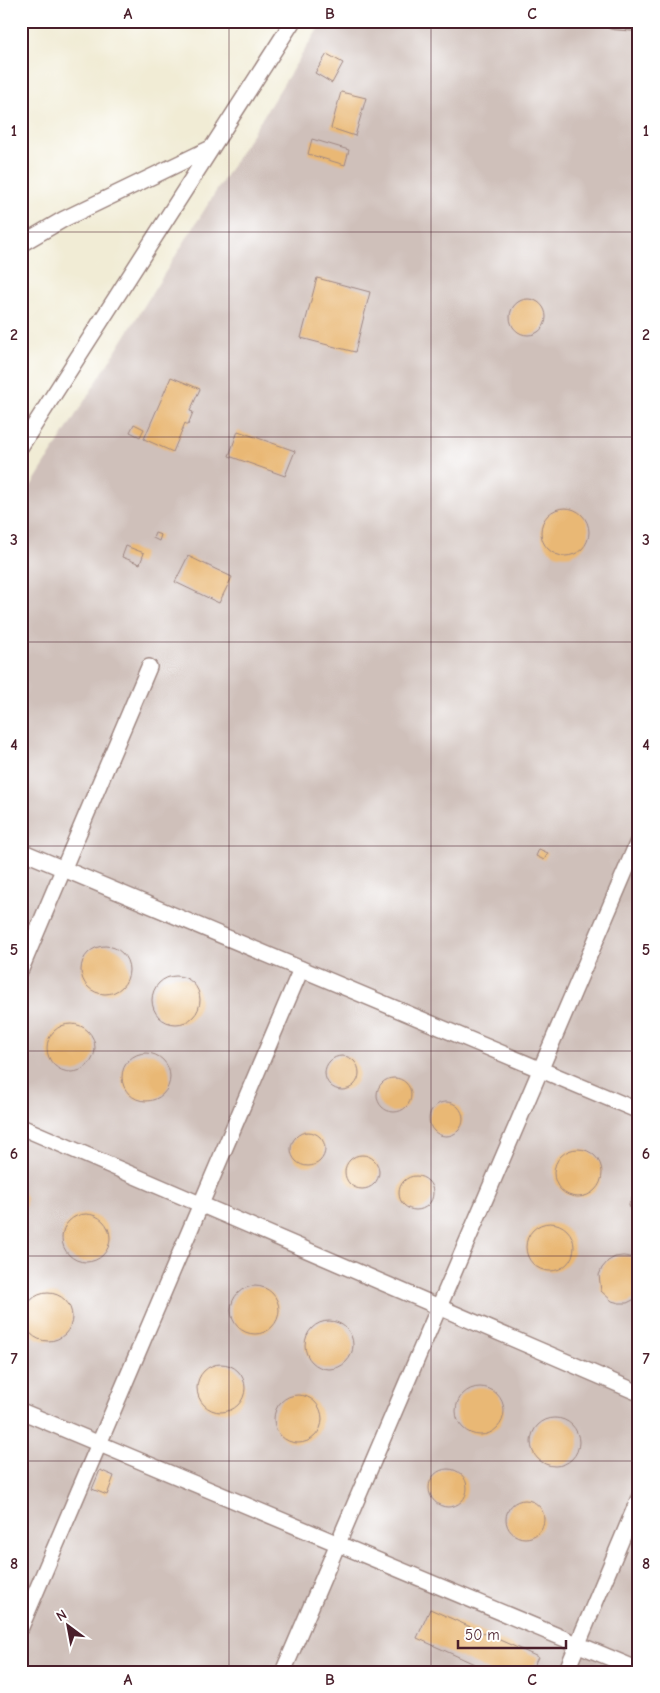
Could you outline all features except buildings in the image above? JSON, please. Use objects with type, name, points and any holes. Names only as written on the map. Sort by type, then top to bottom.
[{"type":"street","points":[[21,446],[293,21]]},
{"type":"street","points":[[613,21],[639,23]]},
{"type":"street","points":[[21,244],[64,219],[211,148]]},
{"type":"street","points":[[21,969],[149,667]]},
{"type":"street","points":[[283,1672],[639,839]]},
{"type":"street","points":[[21,851],[639,1111]]},
{"type":"street","points":[[21,1627],[301,969]]},
{"type":"street","points":[[21,1127],[639,1393]]},
{"type":"street","points":[[21,1411],[639,1670]]},
{"type":"street","points":[[566,1672],[639,1498]]},
{"type":"shaded area","points":[[323,21],[639,21],[639,1672],[21,1672],[21,502]]}]
